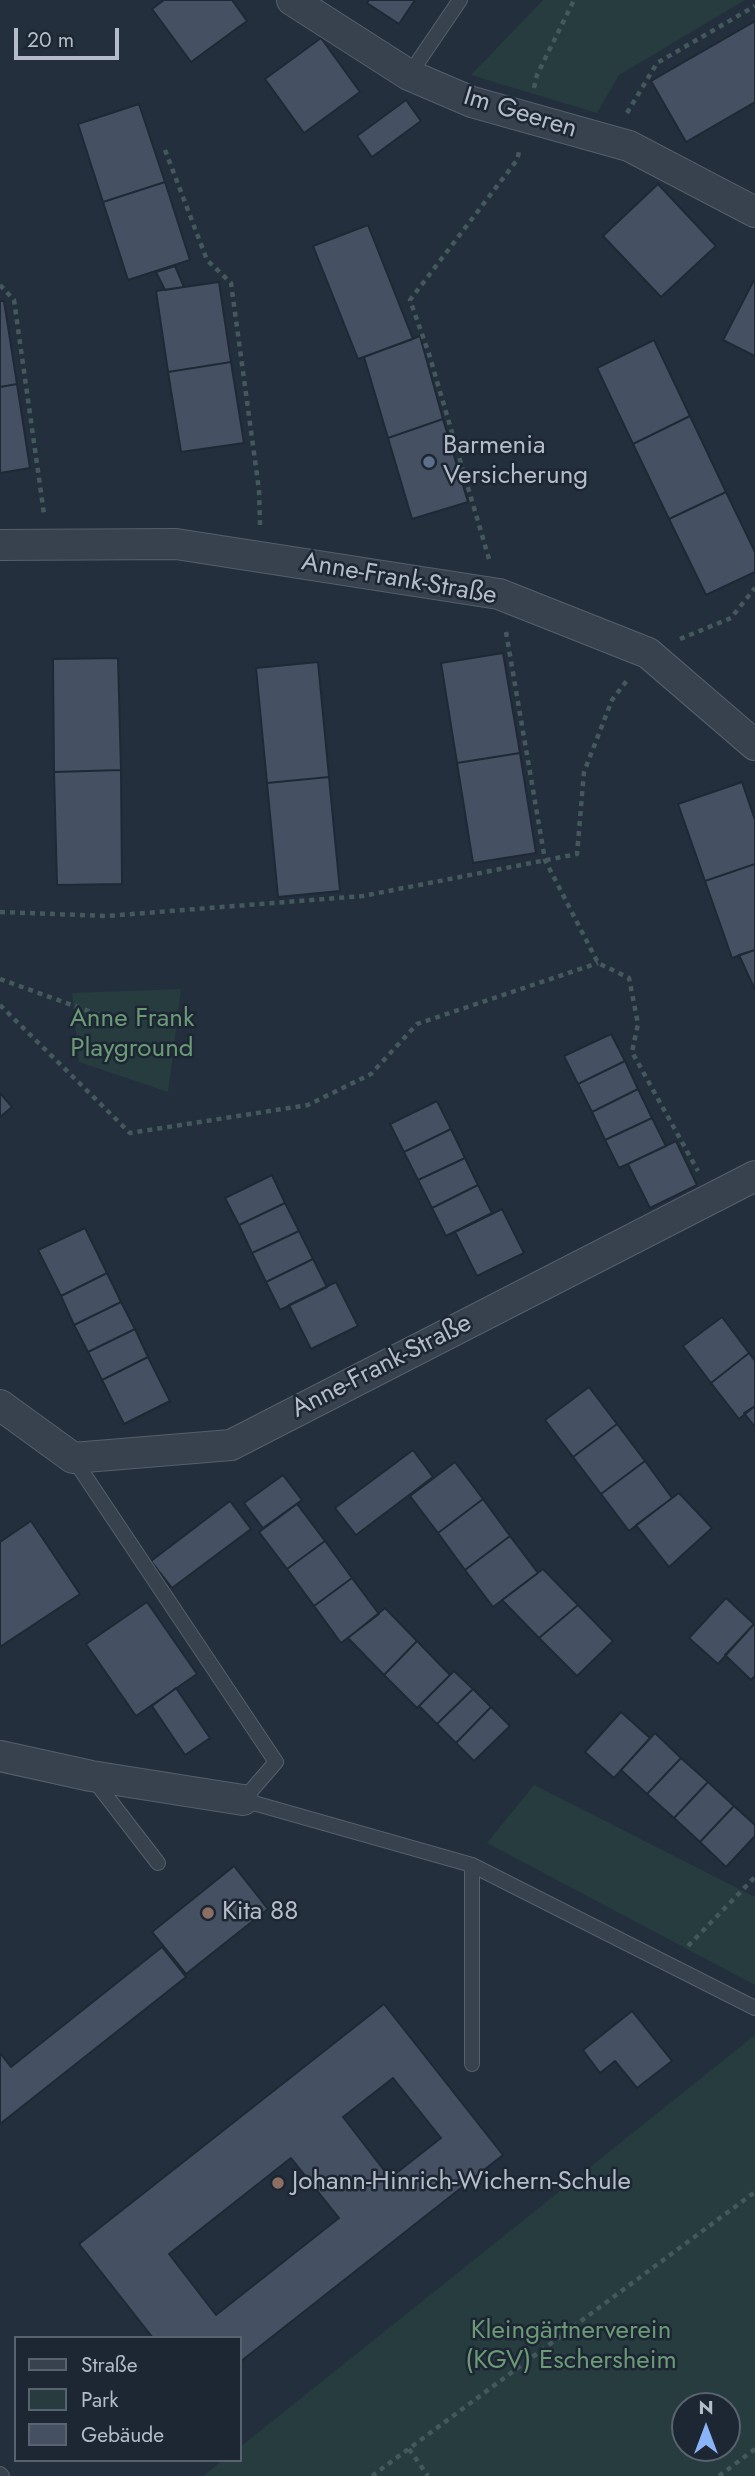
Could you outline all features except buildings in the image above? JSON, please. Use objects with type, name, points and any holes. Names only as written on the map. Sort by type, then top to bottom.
[{"type":"street","name":"Im Geeren","points":[[292,0],[409,75],[472,102],[615,142],[677,169],[755,212]]},
{"type":"street","name":"Anne-Frank-Straße","points":[[0,545],[176,544],[499,594],[648,653],[755,746]]},
{"type":"street","name":"Anne-Frank-Straße","points":[[73,1458],[231,1445],[755,1176]]},
{"type":"street","points":[[0,1405],[73,1458]]},
{"type":"street","points":[[0,1756],[91,1776],[243,1800]]},
{"type":"lane","points":[[409,75],[460,0]]},
{"type":"lane","points":[[73,1458],[276,1762],[243,1800],[472,1864],[755,2008]]},
{"type":"lane","points":[[91,1776],[158,1863]]},
{"type":"lane","points":[[472,1864],[472,2064]]},
{"type":"path","points":[[574,0],[537,75],[517,160],[410,300],[429,354],[499,594],[545,860],[598,962],[629,978],[638,1024],[632,1052],[713,1198]]},
{"type":"path","points":[[615,142],[617,130],[657,63],[755,6]]},
{"type":"path","points":[[165,150],[207,260],[231,283],[260,489],[260,556]]},
{"type":"path","points":[[0,285],[14,300],[42,488],[46,545]]},
{"type":"path","points":[[0,912],[107,916],[363,896],[577,854],[584,772],[612,701],[648,653],[731,618],[755,588]]},
{"type":"path","points":[[0,1005],[130,1133],[308,1105],[371,1074],[417,1024],[598,962]]},
{"type":"path","points":[[0,979],[105,1017]]},
{"type":"path","points":[[671,1964],[755,1877]]},
{"type":"path","points":[[372,2476],[755,2192]]},
{"type":"path","points":[[409,2449],[428,2476]]},
{"type":"path","points":[[719,2476],[755,2449]]},
{"type":"green space","points":[[543,0],[745,0],[619,75],[597,113],[471,75]]},
{"type":"green space","name":"Anne Frank Playground","points":[[181,989],[168,1092],[79,1062],[72,993]]},
{"type":"green space","points":[[534,1785],[755,1897],[755,1985],[487,1843]]},
{"type":"green space","name":"Kleingärtnerverein (KGV) Eschersheim","points":[[755,2035],[755,2476],[203,2476],[220,2462],[242,2462],[242,2445]]},
{"type":"place","name":"Barmenia Versicherung","points":[[429,462]]},
{"type":"place","name":"Kita 88","points":[[208,1913]]},
{"type":"place","name":"Johann-Hinrich-Wichern-Schule","points":[[278,2183]]}]
